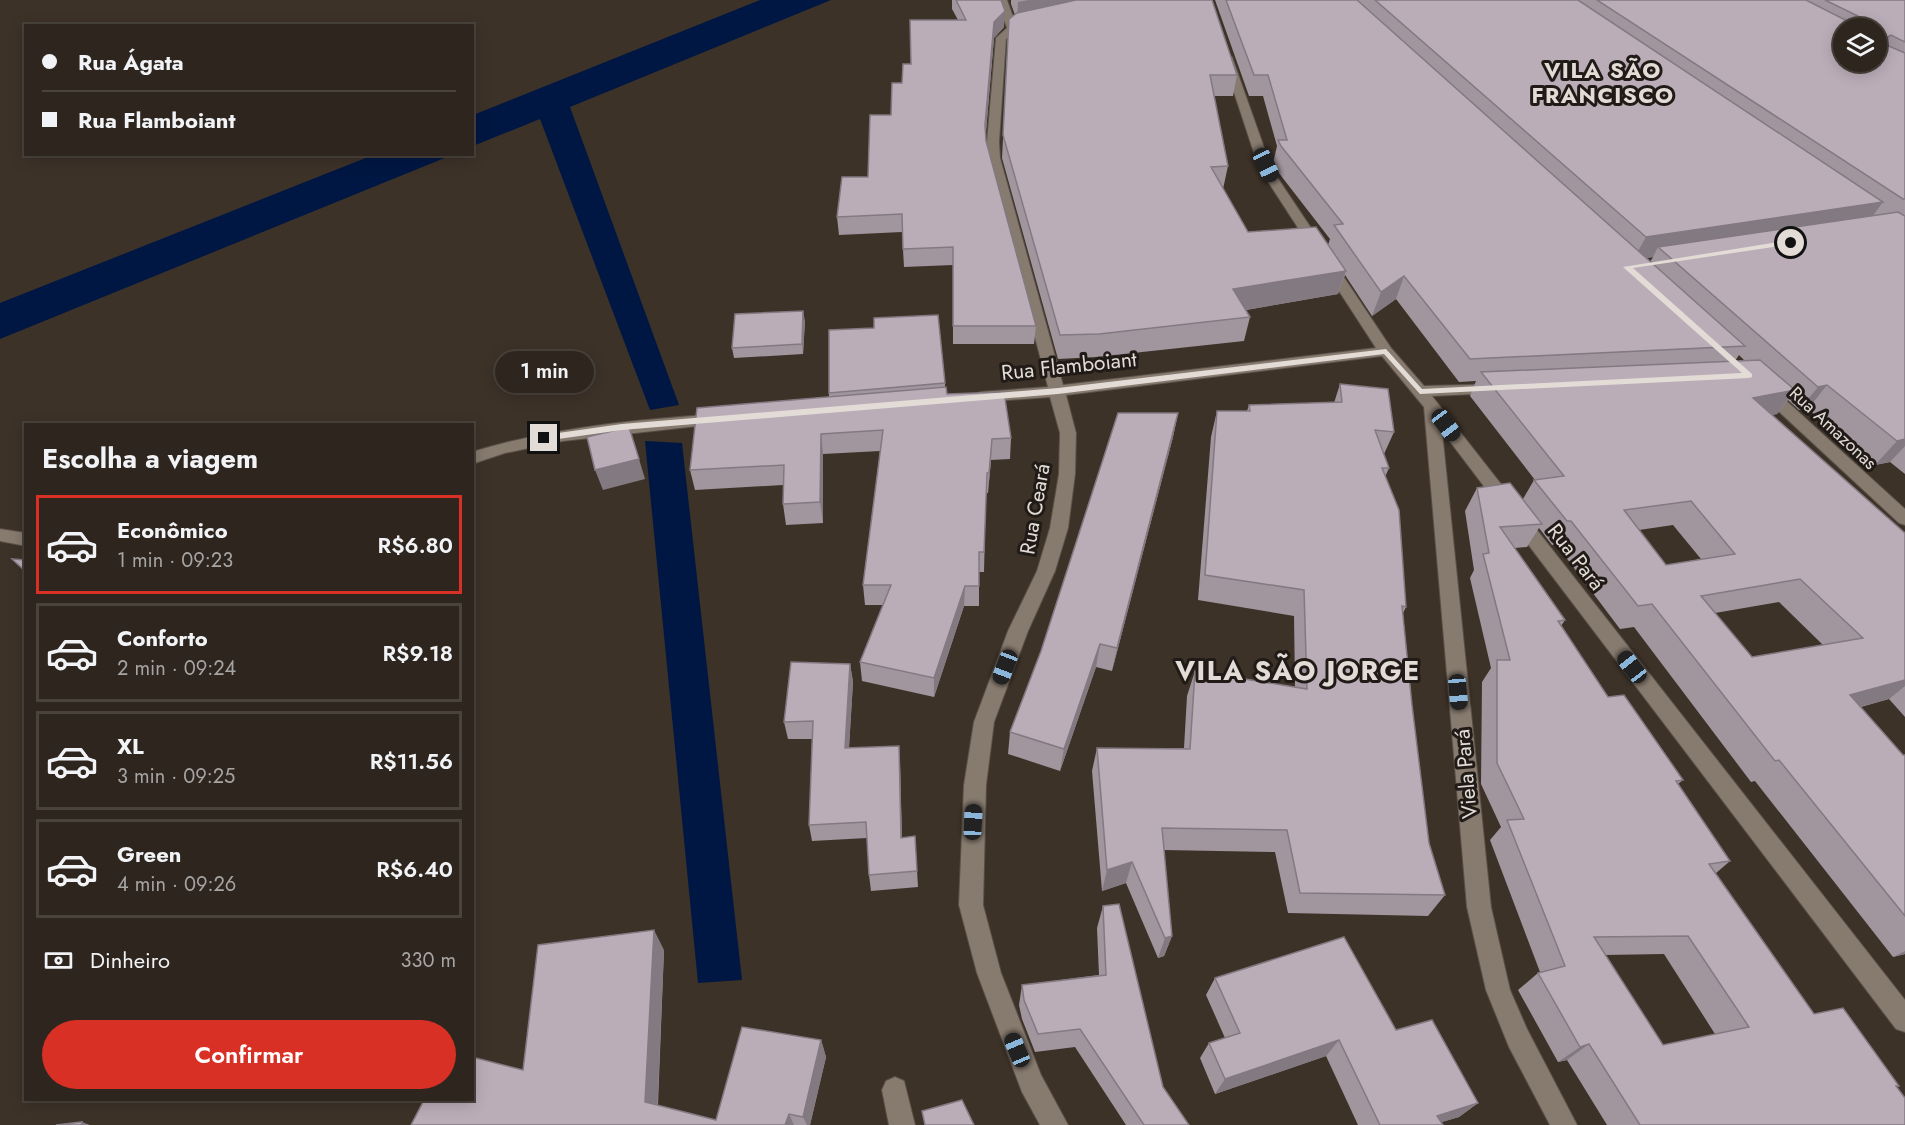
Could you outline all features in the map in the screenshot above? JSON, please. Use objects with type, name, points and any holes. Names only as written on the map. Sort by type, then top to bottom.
[{"type":"street","points":[[1002,0],[1012,29],[1052,20]]},
{"type":"street","name":"Rua Ceará","points":[[1012,29],[1001,38],[993,142],[994,158],[1068,433],[1068,474],[1059,528],[1046,571],[1018,631],[984,722],[975,785],[971,906],[988,973],[1010,1033],[1031,1083],[1055,1125]]},
{"type":"street","name":"Rua Pará","points":[[1223,44],[1260,153],[1271,177],[1386,351],[1426,399],[1905,1020]]},
{"type":"street","name":"Rua Flamboiant","points":[[964,399],[1058,391],[1386,351]]},
{"type":"street","name":"Rua Amazonas","points":[[1758,384],[1905,519]]},
{"type":"street","points":[[1426,399],[1514,387]]},
{"type":"street","name":"Viela Pará","points":[[1426,399],[1479,907],[1498,990],[1518,1038],[1564,1125]]},
{"type":"street","points":[[474,457],[515,445],[584,431],[740,417]]},
{"type":"street","points":[[0,535],[24,540]]},
{"type":"street","points":[[895,1090],[902,1125]]},
{"type":"water","points":[[760,0],[831,0],[570,107],[679,405],[650,410],[540,119],[474,146],[474,115]]},
{"type":"water","points":[[370,156],[450,156],[0,339],[0,303]]},
{"type":"water","points":[[645,441],[682,443],[742,980],[698,983]]},
{"type":"building","points":[[956,0],[1001,0],[1005,11],[994,22],[985,125],[986,141],[1036,326],[953,326],[953,247],[903,249],[902,214],[837,217],[842,177],[868,177],[870,115],[891,115],[892,83],[902,83],[903,64],[911,64],[910,20],[966,20]]},
{"type":"building","points":[[1076,0],[1212,0],[1237,75],[1210,75],[1228,166],[1211,167],[1248,232],[1316,227],[1346,271],[1233,289],[1250,317],[1099,334],[1060,335],[1003,135],[1009,19],[1017,13]]},
{"type":"building","points":[[1226,0],[1357,0],[1745,346],[1470,359],[1404,276],[1381,292],[1334,225],[1343,224],[1278,140],[1287,140],[1268,75],[1254,75]]},
{"type":"building","points":[[1375,0],[1578,0],[1883,202],[1646,237]]},
{"type":"building","points":[[1597,0],[1806,0],[1841,18],[1833,18],[1833,72],[1887,72],[1887,45],[1905,53],[1905,199]]},
{"type":"building","points":[[1825,0],[1905,0],[1905,42],[1891,35],[1887,37],[1887,18],[1858,18]]},
{"type":"building","points":[[1898,212],[1905,216],[1905,439],[1897,441],[1827,385],[1818,387],[1658,247]]},
{"type":"building","points":[[803,311],[802,344],[732,348],[735,314]]},
{"type":"building","points":[[938,315],[945,383],[829,393],[829,330],[874,328],[874,318]]},
{"type":"building","points":[[1760,360],[1795,390],[1753,398],[1905,533],[1905,680],[1850,695],[1905,755],[1905,916],[1779,760],[1775,761],[1652,604],[1638,606],[1571,521],[1567,521],[1534,480],[1564,476],[1481,372]],"holes":[[[1691,501],[1735,554],[1666,565],[1624,510]],[[1800,579],[1863,638],[1752,657],[1701,596]]]},
{"type":"building","points":[[1340,384],[1388,389],[1394,432],[1375,430],[1389,468],[1382,468],[1399,510],[1406,607],[1402,606],[1412,705],[1429,843],[1445,895],[1300,893],[1287,830],[1162,828],[1172,936],[1165,938],[1132,862],[1107,870],[1097,748],[1190,749],[1195,671],[1307,689],[1304,590],[1205,575],[1217,411],[1250,411],[1249,405],[1342,402]]},
{"type":"building","points":[[946,387],[947,394],[1004,392],[1011,438],[992,439],[989,473],[987,473],[984,552],[979,552],[979,586],[965,586],[934,678],[860,662],[891,585],[863,585],[883,430],[821,434],[820,502],[783,504],[784,465],[690,470],[697,408]]},
{"type":"building","points":[[1118,413],[1178,413],[1117,648],[1100,644],[1064,749],[1010,732],[1041,651]]},
{"type":"building","points":[[629,427],[639,459],[595,470],[587,437]]},
{"type":"building","points":[[1510,483],[1542,524],[1500,527],[1565,620],[1558,621],[1608,697],[1624,695],[1683,780],[1676,781],[1730,861],[1709,864],[1814,1014],[1843,1008],[1899,1086],[1896,1086],[1905,1098],[1905,1125],[1640,1125],[1589,1044],[1580,1047],[1538,973],[1565,966],[1507,820],[1524,819],[1497,763],[1497,660],[1510,660],[1483,554],[1489,553],[1477,488]],"holes":[[[1688,936],[1749,1027],[1663,1045],[1594,937]]]},
{"type":"building","points":[[12,559],[24,560],[24,570]]},
{"type":"building","points":[[791,662],[850,664],[845,748],[899,746],[901,838],[915,836],[917,871],[869,875],[866,822],[809,825],[813,721],[784,722]]},
{"type":"building","points":[[1119,904],[1163,1087],[1189,1125],[1144,1125],[1080,1029],[1038,1034],[1024,1000],[1022,985],[1106,975],[1103,906]]},
{"type":"building","points":[[654,930],[645,1102],[716,1120],[742,1027],[821,1040],[803,1117],[789,1114],[785,1125],[411,1125],[423,1101],[474,1101],[474,1058],[523,1070],[538,945]]},
{"type":"building","points":[[1344,937],[1396,1030],[1432,1020],[1478,1103],[1437,1116],[1443,1125],[1380,1125],[1339,1040],[1225,1079],[1209,1043],[1240,1033],[1215,978]]},
{"type":"building","points":[[962,1100],[974,1125],[925,1125],[922,1111]]},
{"type":"building","points":[[82,1122],[81,1125],[56,1125]]},
{"type":"district","name":"VILA SÃO FRANCISCO","points":[[1603,82]]},
{"type":"district","name":"VILA SÃO JORGE","points":[[1298,670]]},
{"type":"route","points":[[544,438],[622,427],[1058,391],[1386,351],[1420,391],[1749,376],[1627,267],[1791,243]]}]
